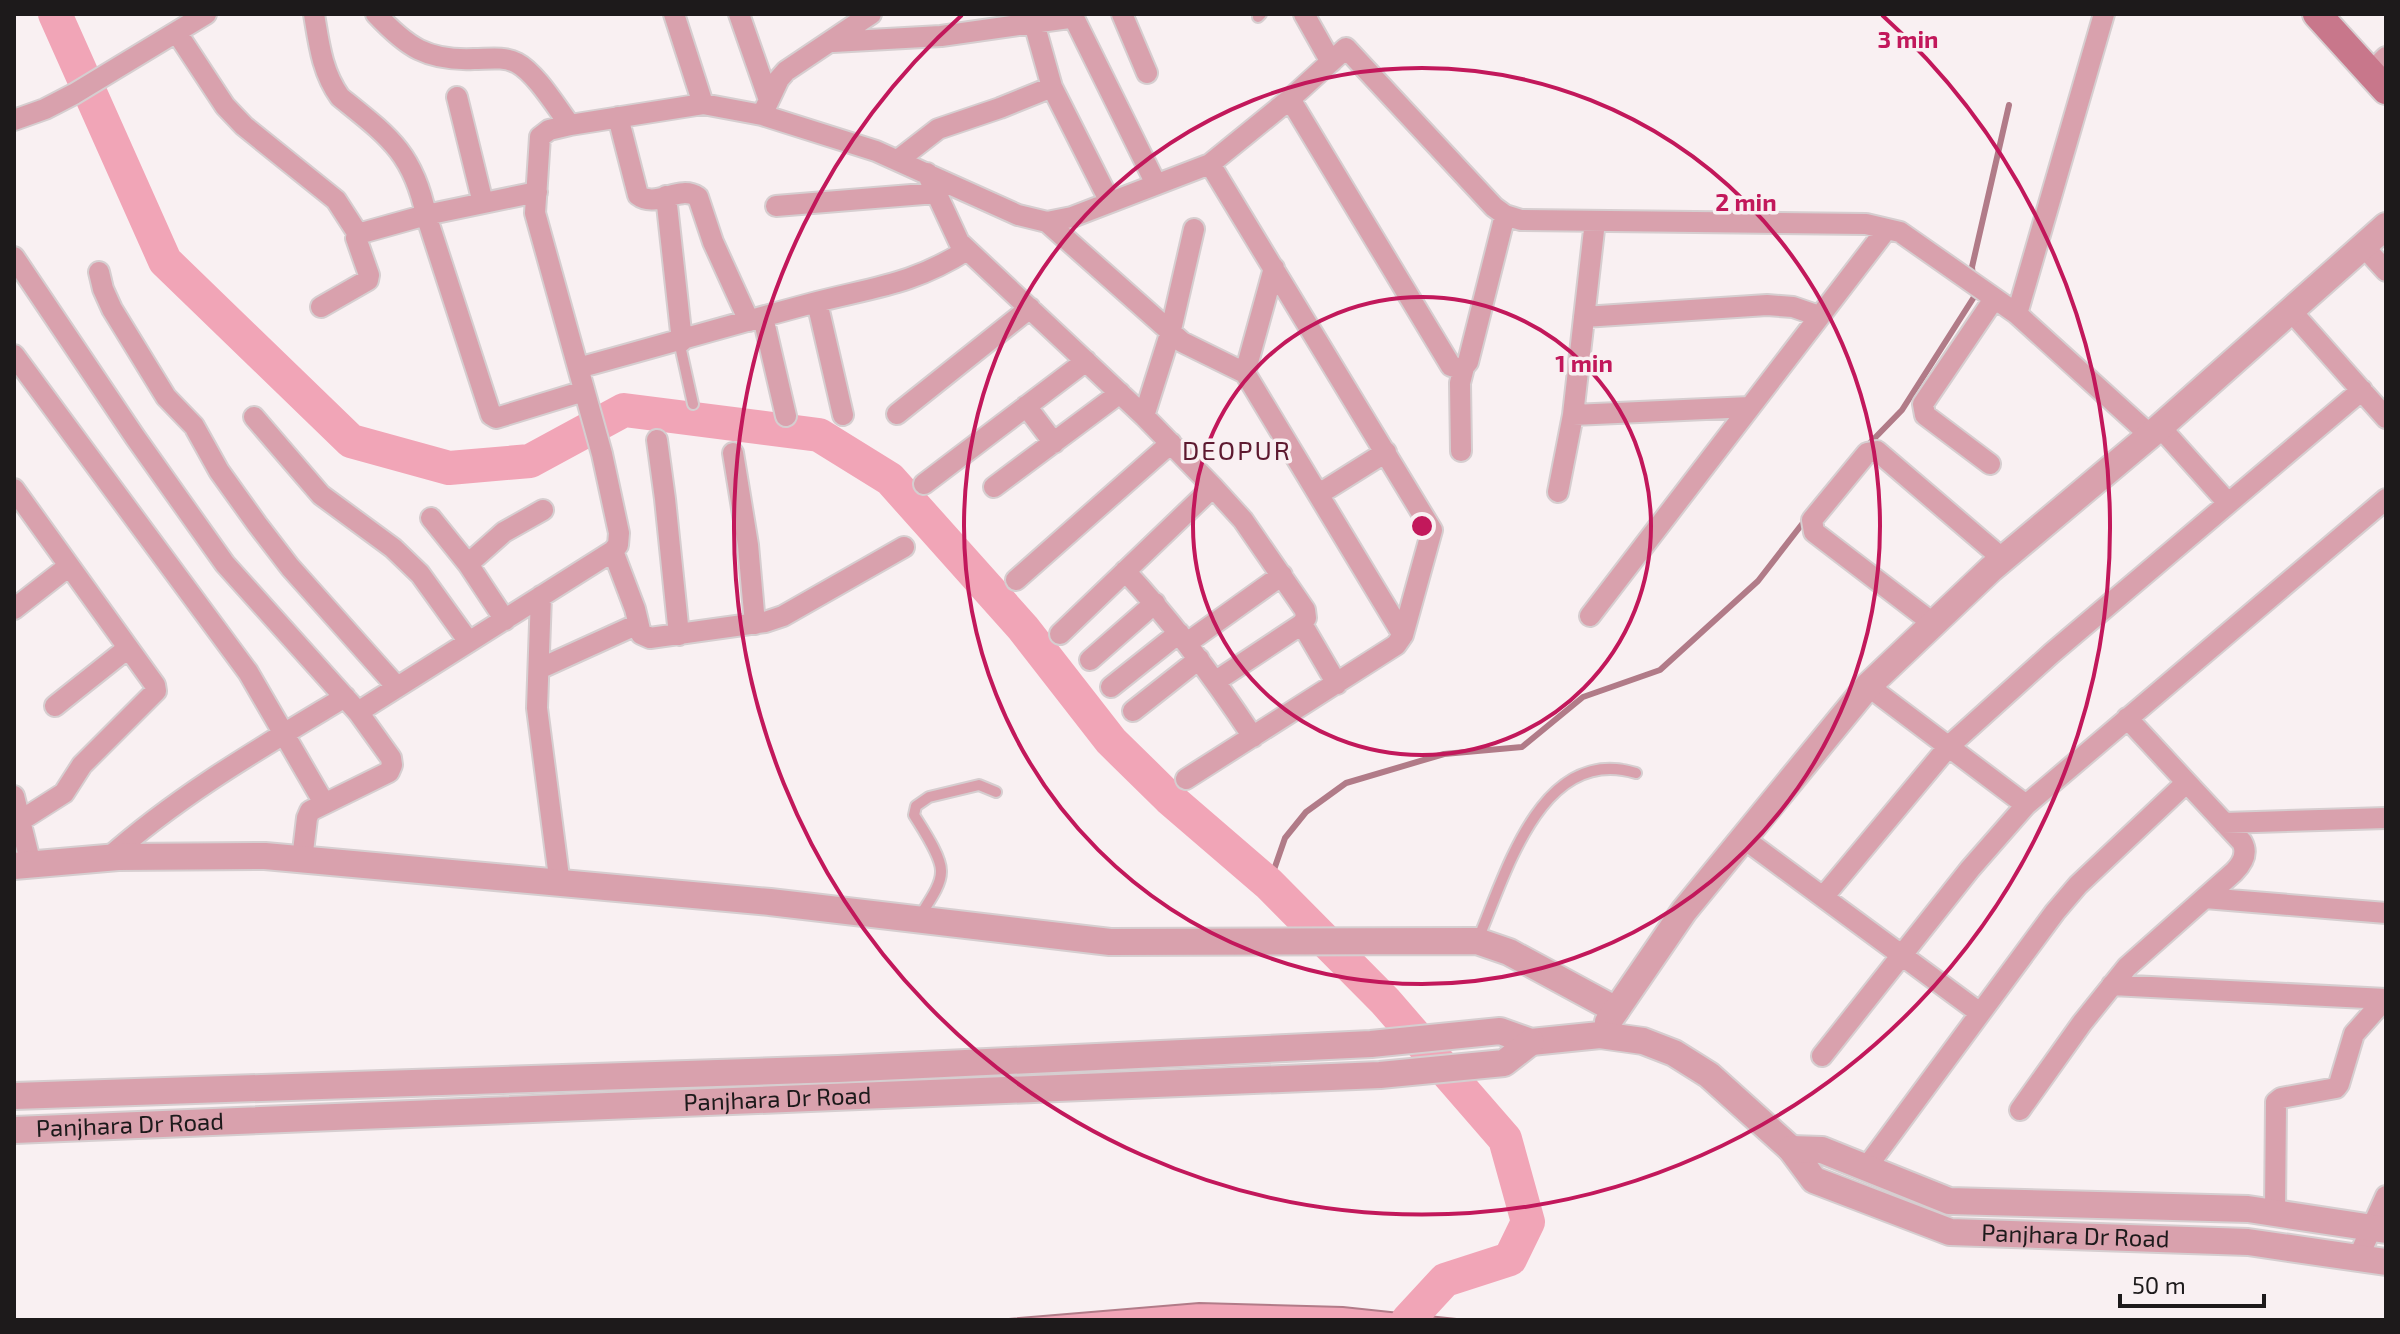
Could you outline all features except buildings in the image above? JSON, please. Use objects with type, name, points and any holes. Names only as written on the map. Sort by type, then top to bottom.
[{"type":"main road","points":[[2317,14],[2381,73]]},
{"type":"street","points":[[14,120],[74,94],[206,14]]},
{"type":"street","points":[[314,14],[321,56],[334,89],[396,144],[416,179],[491,415],[496,418],[586,400]]},
{"type":"street","points":[[675,14],[703,104]]},
{"type":"street","points":[[739,14],[765,108]]},
{"type":"street","points":[[765,108],[786,71],[871,14]]},
{"type":"street","points":[[1122,14],[1147,73]]},
{"type":"street","points":[[1304,14],[1331,62]]},
{"type":"street","points":[[2017,314],[2104,14]]},
{"type":"street","points":[[377,15],[417,51],[468,59],[505,58],[519,63],[570,125]]},
{"type":"street","points":[[833,42],[941,36],[1075,17],[1156,184]]},
{"type":"street","points":[[1034,23],[1052,87],[1110,202]]},
{"type":"street","points":[[177,33],[225,106],[244,126],[336,200],[358,234],[356,238],[368,280],[321,307]]},
{"type":"street","points":[[107,859],[150,821],[205,782],[285,734],[397,687],[618,545],[619,533],[602,454],[535,213],[540,137],[549,130],[570,125],[703,104],[765,108],[898,160],[1018,215],[1047,222],[1072,217],[1210,164],[1290,99],[1346,48],[1494,207],[1505,215],[1521,220],[1866,224],[1900,232],[2017,314],[2155,431],[2228,503]]},
{"type":"street","points":[[898,160],[938,129],[1052,87]]},
{"type":"street","points":[[457,97],[483,203]]},
{"type":"street","points":[[1290,99],[1451,366],[1464,367]]},
{"type":"street","points":[[618,117],[638,195],[648,200],[684,192],[698,197],[703,204],[713,242],[756,319],[786,416]]},
{"type":"street","points":[[1186,779],[1389,652],[1403,635],[1432,530],[1210,164]]},
{"type":"street","points":[[927,173],[952,229],[967,250],[1144,416],[1213,487],[1243,520],[1305,610],[1306,618],[1302,624],[1216,681]]},
{"type":"street","points":[[358,234],[426,215],[537,192]]},
{"type":"street","points":[[776,206],[936,193]]},
{"type":"street","points":[[666,196],[681,341]]},
{"type":"street","points":[[1461,451],[1460,383],[1505,215]]},
{"type":"street","points":[[1558,492],[1573,415],[1595,221]]},
{"type":"street","points":[[1047,222],[1170,334],[1245,373],[1403,635]]},
{"type":"street","points":[[1600,1035],[1684,911],[1868,686],[2003,559],[2155,431],[2386,226]]},
{"type":"street","points":[[1144,416],[1170,334],[1194,229]]},
{"type":"street","points":[[1590,616],[1886,230]]},
{"type":"street","points":[[2364,247],[2386,271]]},
{"type":"street","points":[[578,368],[911,279],[938,268],[967,250]]},
{"type":"street","points":[[14,257],[225,564],[352,704],[391,758],[389,772],[310,811],[302,860]]},
{"type":"street","points":[[1245,373],[1274,268]]},
{"type":"street","points":[[99,272],[112,309],[166,397],[194,426],[219,471],[257,524],[290,567],[397,687]]},
{"type":"street","points":[[1990,464],[1925,415],[1922,409],[1994,299]]},
{"type":"street","points":[[817,302],[843,415]]},
{"type":"street","points":[[1584,317],[1767,305],[1793,307],[1819,316]]},
{"type":"street","points":[[897,414],[1030,308]]},
{"type":"street","points":[[2291,311],[2386,418]]},
{"type":"street","points":[[14,355],[248,672],[324,803]]},
{"type":"street","points":[[924,484],[1086,361]]},
{"type":"street","points":[[1824,896],[1949,746],[2052,653],[2362,390]]},
{"type":"street","points":[[994,487],[1120,393]]},
{"type":"street","points":[[1026,406],[1054,443]]},
{"type":"street","points":[[1573,415],[1750,407]]},
{"type":"street","points":[[254,417],[321,495],[393,548],[420,574],[469,642]]},
{"type":"street","points":[[657,440],[679,635]]},
{"type":"street","points":[[1016,580],[1171,443]]},
{"type":"street","points":[[1934,624],[1814,532],[1812,520],[1867,453],[1877,451],[2003,559]]},
{"type":"street","points":[[1319,494],[1386,452]]},
{"type":"street","points":[[733,453],[748,545],[755,624]]},
{"type":"street","points":[[1060,634],[1213,487]]},
{"type":"street","points":[[14,489],[155,685],[153,695],[82,765],[64,793],[20,821]]},
{"type":"street","points":[[1822,1056],[2026,805],[2386,499]]},
{"type":"street","points":[[468,564],[504,532],[543,510]]},
{"type":"street","points":[[431,518],[468,564],[505,620]]},
{"type":"street","points":[[613,551],[645,637],[755,624],[783,616],[904,547]]},
{"type":"street","points":[[14,609],[69,566]]},
{"type":"street","points":[[1125,571],[1155,603],[1216,681],[1253,737]]},
{"type":"street","points":[[1111,687],[1188,645],[1282,575]]},
{"type":"street","points":[[541,596],[537,708],[560,885]]},
{"type":"street","points":[[1090,660],[1155,603]]},
{"type":"street","points":[[539,669],[638,624]]},
{"type":"street","points":[[1302,624],[1337,684]]},
{"type":"street","points":[[1133,711],[1188,645]]},
{"type":"street","points":[[55,706],[128,648]]},
{"type":"street","points":[[1868,686],[2026,805]]},
{"type":"street","points":[[2020,1110],[2127,967],[2242,864],[2245,854],[2242,842],[2127,718]]},
{"type":"street","points":[[1866,1168],[2063,903],[2186,783]]},
{"type":"street","points":[[14,796],[20,821],[22,866],[107,859],[265,856],[770,902],[1110,942],[1477,941],[1509,952],[1616,1010]]},
{"type":"street","points":[[2224,823],[2386,818]]},
{"type":"street","points":[[1743,838],[1980,1013]]},
{"type":"street","points":[[2205,898],[2386,913]]},
{"type":"street","points":[[2112,985],[2386,999]]},
{"type":"street","points":[[2275,1212],[2276,1102],[2281,1098],[2336,1088],[2354,1034],[2386,999]]},
{"type":"street","name":"Panjhara Dr Road","points":[[14,1096],[838,1069],[1371,1044],[1500,1031],[1531,1042],[1600,1035],[1643,1041],[1674,1053],[1709,1075],[1791,1149],[1814,1180],[1950,1232],[2248,1242],[2386,1262]]},
{"type":"street","name":"Panjhara Dr Road","points":[[14,1130],[1380,1075],[1504,1063],[1531,1042]]},
{"type":"street","name":"Panjhara Dr Road","points":[[1791,1149],[1822,1150],[1949,1201],[2248,1209],[2379,1228]]},
{"type":"street","points":[[2358,1258],[2379,1228],[2386,1196]]},
{"type":"lane","points":[[681,341],[693,404]]},
{"type":"lane","points":[[1477,941],[1524,834],[1541,807],[1560,786],[1598,769],[1636,773]]},
{"type":"lane","points":[[918,919],[942,871],[914,815],[916,806],[929,797],[979,785],[996,792]]},
{"type":"shaded area","points":[[1199,1303],[1343,1307],[1466,1320],[996,1320]]},
{"type":"waterway","points":[[55,14],[165,261],[351,441],[449,468],[530,461],[624,410],[819,435],[890,479],[1023,628],[1111,741],[1169,798],[1269,884],[1385,1001],[1505,1139],[1528,1222],[1510,1259],[1445,1280],[1408,1320]]},
{"type":"waterway","points":[[1973,277],[1972,267],[2009,105]]},
{"type":"waterway","points":[[1867,446],[1902,410],[1974,297],[1973,288]]},
{"type":"waterway","points":[[1269,884],[1285,838],[1306,812],[1346,783],[1444,754],[1522,747],[1583,697],[1660,670],[1758,581],[1806,519]]},
{"type":"district","name":"DEOPUR","points":[[1237,451]]}]
